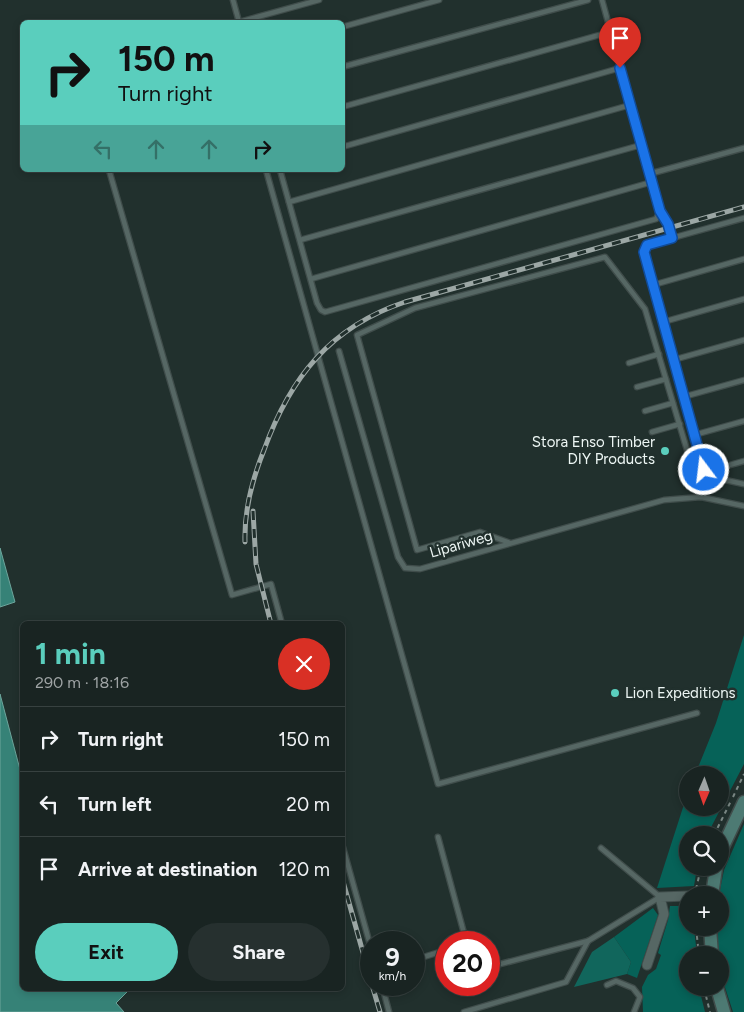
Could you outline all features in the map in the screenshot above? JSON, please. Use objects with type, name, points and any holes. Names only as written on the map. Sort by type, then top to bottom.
[{"type":"street","points":[[729,834],[744,802]]},
{"type":"street","points":[[647,965],[664,914],[660,897],[679,896]]},
{"type":"street","points":[[719,996],[724,1012]]},
{"type":"lane","points":[[233,0],[238,20]]},
{"type":"lane","points":[[246,20],[319,0]]},
{"type":"lane","points":[[345,26],[440,0]]},
{"type":"lane","points":[[345,66],[588,0]]},
{"type":"lane","points":[[602,0],[649,174],[660,211],[668,224],[672,238]]},
{"type":"lane","points":[[345,106],[610,32]]},
{"type":"lane","points":[[345,146],[620,68]]},
{"type":"lane","points":[[289,202],[630,106]]},
{"type":"lane","points":[[300,240],[641,145]]},
{"type":"lane","points":[[649,174],[744,148]]},
{"type":"lane","points":[[110,172],[232,595],[271,584],[281,621]]},
{"type":"lane","points":[[267,172],[438,784],[697,713]]},
{"type":"lane","points":[[281,172],[317,302],[321,310],[326,312],[656,220],[660,211]]},
{"type":"lane","points":[[311,279],[652,182]]},
{"type":"lane","points":[[744,218],[647,245],[644,252],[705,472],[707,476],[744,484]]},
{"type":"lane","points":[[510,543],[480,532],[417,550],[357,335],[415,308],[605,256],[645,310],[701,497]]},
{"type":"lane","points":[[653,285],[744,259]]},
{"type":"lane","points":[[663,322],[744,299]]},
{"type":"lane","points":[[673,360],[744,340]]},
{"type":"lane","name":"Lipariweg","points":[[339,351],[398,557],[405,568],[420,568],[664,500],[701,497],[744,506]]},
{"type":"lane","points":[[629,363],[659,354]]},
{"type":"lane","points":[[637,387],[666,379]]},
{"type":"lane","points":[[684,397],[744,380]]},
{"type":"lane","points":[[645,411],[673,402]]},
{"type":"lane","points":[[694,435],[744,421]]},
{"type":"lane","points":[[652,432],[680,424]]},
{"type":"lane","points":[[705,472],[744,461]]},
{"type":"lane","points":[[438,837],[463,931]]},
{"type":"lane","points":[[500,964],[588,941],[660,897],[601,848]]},
{"type":"lane","points":[[345,855],[366,931]]},
{"type":"lane","points":[[464,1012],[566,982],[588,941]]},
{"type":"lane","points":[[607,985],[616,981],[633,988],[640,997],[634,1012]]},
{"type":"lane","points":[[385,996],[389,1012]]},
{"type":"path","points":[[718,826],[744,774]]},
{"type":"path","points":[[706,996],[710,1012]]},
{"type":"shaded area","points":[[0,548],[15,602],[0,607]]},
{"type":"shaded area","points":[[744,635],[744,764],[729,793],[729,766],[699,766],[716,723]]},
{"type":"shaded area","points":[[0,694],[20,769],[20,991],[128,991],[116,1003],[124,1012],[0,1012]]},
{"type":"shaded area","points":[[680,816],[717,816],[712,826],[679,826],[679,876],[696,876],[694,886],[657,888]]},
{"type":"shaded area","points":[[744,824],[744,1012],[733,1012],[728,996],[729,946],[718,946],[717,936],[729,936],[729,886],[721,886],[723,876],[729,876],[729,858]]},
{"type":"shaded area","points":[[670,906],[679,906],[679,936],[695,936],[696,946],[679,946],[679,996],[701,996],[705,1012],[643,1012],[642,987],[648,975],[656,969],[661,955],[658,953],[668,920]]},
{"type":"shaded area","points":[[653,908],[658,915],[637,978],[627,974],[631,962],[614,937]]},
{"type":"shaded area","points":[[614,937],[631,962],[627,974],[574,987],[592,952]]},
{"type":"railway","points":[[245,542],[247,507],[252,484],[274,424],[286,400],[316,358],[334,341],[355,326],[378,313],[405,302],[744,207]]},
{"type":"railway","points":[[253,511],[256,564],[270,621]]},
{"type":"railway","points":[[345,889],[360,942]]},
{"type":"railway","points":[[375,996],[380,1012]]},
{"type":"place","name":"Stora Enso Timber DIY Products","points":[[665,451]]},
{"type":"place","name":"Lion Expeditions","points":[[615,693]]},
{"type":"route","points":[[620,68],[660,211],[668,224],[672,238],[647,245],[644,252],[704,470]]}]
